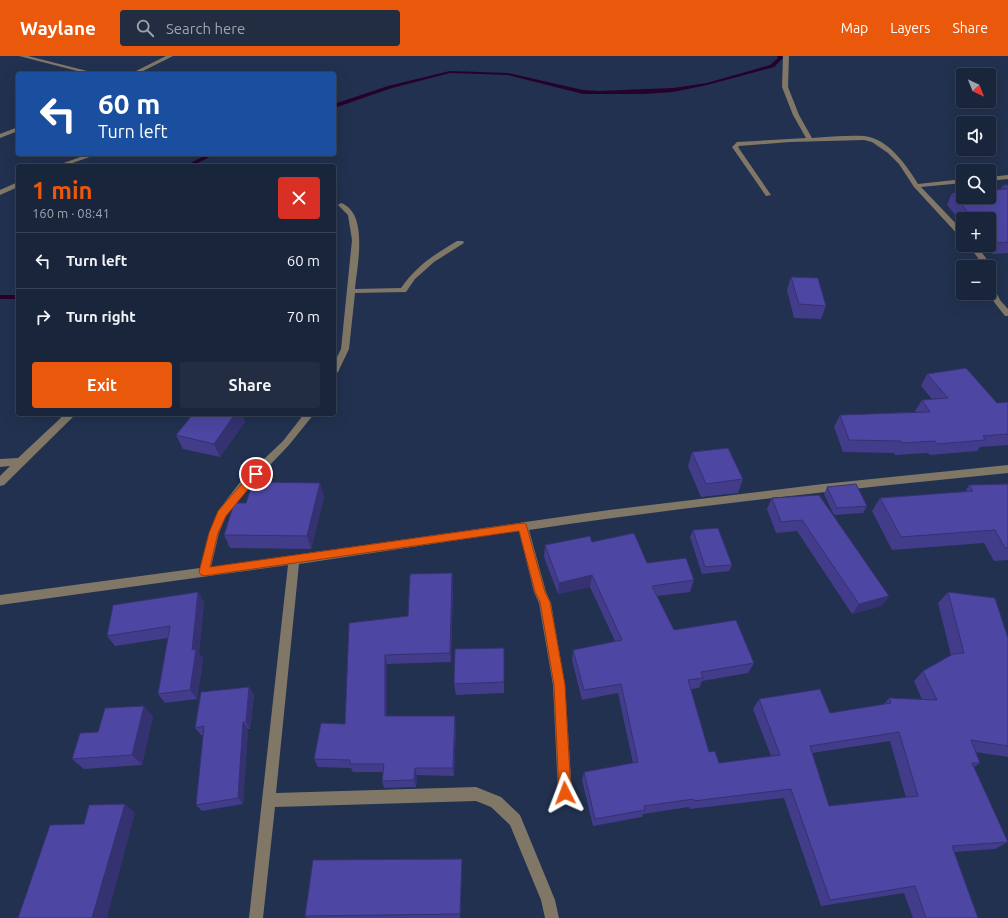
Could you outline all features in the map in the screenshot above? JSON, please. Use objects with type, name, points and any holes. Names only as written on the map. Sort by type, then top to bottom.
[{"type":"street","points":[[22,56],[88,72]]},
{"type":"street","points":[[137,72],[170,56]]},
{"type":"street","points":[[786,56],[785,87],[796,115],[810,140]]},
{"type":"street","points":[[0,136],[16,130]]},
{"type":"street","points":[[768,195],[735,145],[741,143],[865,138],[874,141],[890,152],[902,163],[916,186],[956,228]]},
{"type":"street","points":[[64,164],[89,156]]},
{"type":"street","points":[[996,179],[1008,178]]},
{"type":"street","points":[[916,186],[956,182]]},
{"type":"street","points":[[0,193],[16,185]]},
{"type":"street","points":[[336,368],[345,349],[356,240],[356,229],[351,214],[341,205]]},
{"type":"street","points":[[351,291],[403,290],[412,277],[431,260],[460,243]]},
{"type":"street","points":[[996,299],[1008,314]]},
{"type":"street","points":[[0,482],[69,416]]},
{"type":"street","points":[[204,572],[214,533],[222,514],[246,484],[286,443],[307,416]]},
{"type":"street","points":[[0,463],[20,462]]},
{"type":"street","points":[[0,600],[294,560],[523,526],[720,500],[1008,469]]},
{"type":"street","points":[[523,526],[540,592],[545,602],[559,685],[565,793]]},
{"type":"street","points":[[256,918],[294,560]]},
{"type":"street","points":[[269,800],[476,794],[496,802],[515,820],[539,875],[548,900],[552,918]]},
{"type":"building","points":[[1003,185],[1008,185],[1008,242],[999,243],[996,240],[996,212],[968,212],[961,204],[996,204],[996,190],[1007,189]]},
{"type":"building","points":[[791,277],[818,278],[826,306],[799,304]]},
{"type":"building","points":[[966,368],[997,403],[1008,402],[1008,434],[983,436],[985,440],[937,444],[935,441],[902,443],[901,441],[849,440],[840,415],[930,412],[922,400],[948,398],[927,374]]},
{"type":"building","points":[[191,416],[234,416],[214,444],[176,435]]},
{"type":"building","points":[[728,448],[743,479],[706,484],[692,452]]},
{"type":"building","points":[[253,482],[320,483],[307,536],[224,535],[234,503],[246,503]]},
{"type":"building","points":[[856,484],[867,506],[837,508],[827,487]]},
{"type":"building","points":[[1008,484],[1008,548],[1005,548],[995,530],[901,537],[880,498],[973,491],[969,485]]},
{"type":"building","points":[[819,495],[889,596],[859,604],[802,520],[781,522],[772,498]]},
{"type":"building","points":[[718,528],[732,565],[705,567],[693,530]]},
{"type":"building","points":[[634,533],[647,563],[686,558],[694,580],[652,586],[674,630],[736,620],[754,663],[701,672],[703,678],[688,680],[709,752],[715,751],[719,763],[780,755],[759,699],[820,689],[830,713],[891,703],[889,698],[937,700],[923,671],[953,654],[964,653],[948,592],[995,598],[1008,638],[1008,746],[971,740],[980,763],[972,763],[1008,842],[952,846],[978,918],[926,918],[915,886],[830,900],[791,789],[694,801],[694,799],[644,806],[645,810],[595,819],[584,772],[638,762],[621,684],[584,690],[573,650],[622,640],[592,575],[559,583],[545,545],[590,536],[592,542]],"holes":[[[899,732],[918,796],[829,806],[810,746]]]},
{"type":"building","points":[[452,573],[450,653],[385,655],[385,716],[455,716],[453,768],[415,768],[414,780],[382,781],[384,764],[350,764],[350,760],[314,759],[321,723],[345,724],[349,623],[408,616],[410,574]]},
{"type":"building","points":[[198,592],[192,650],[196,649],[190,690],[158,694],[170,626],[107,636],[113,605]]},
{"type":"building","points":[[504,648],[504,682],[454,684],[455,649]]},
{"type":"building","points":[[249,687],[246,722],[243,722],[238,798],[196,805],[204,726],[195,728],[201,692]]},
{"type":"building","points":[[144,706],[132,755],[72,759],[80,733],[98,732],[105,708]]},
{"type":"building","points":[[125,804],[92,918],[18,918],[50,825],[84,824],[89,805]]},
{"type":"building","points":[[462,859],[460,914],[305,916],[313,860]]},
{"type":"waterway","points":[[336,105],[390,87],[450,72],[508,74],[583,92],[599,93],[673,90],[707,84],[772,66],[781,58],[779,56]]},
{"type":"waterway","points":[[192,164],[208,156]]},
{"type":"waterway","points":[[0,297],[16,297]]},
{"type":"route","points":[[256,474],[222,514],[214,533],[204,572],[380,548],[523,526],[540,592],[545,602],[559,685],[565,793]]}]
